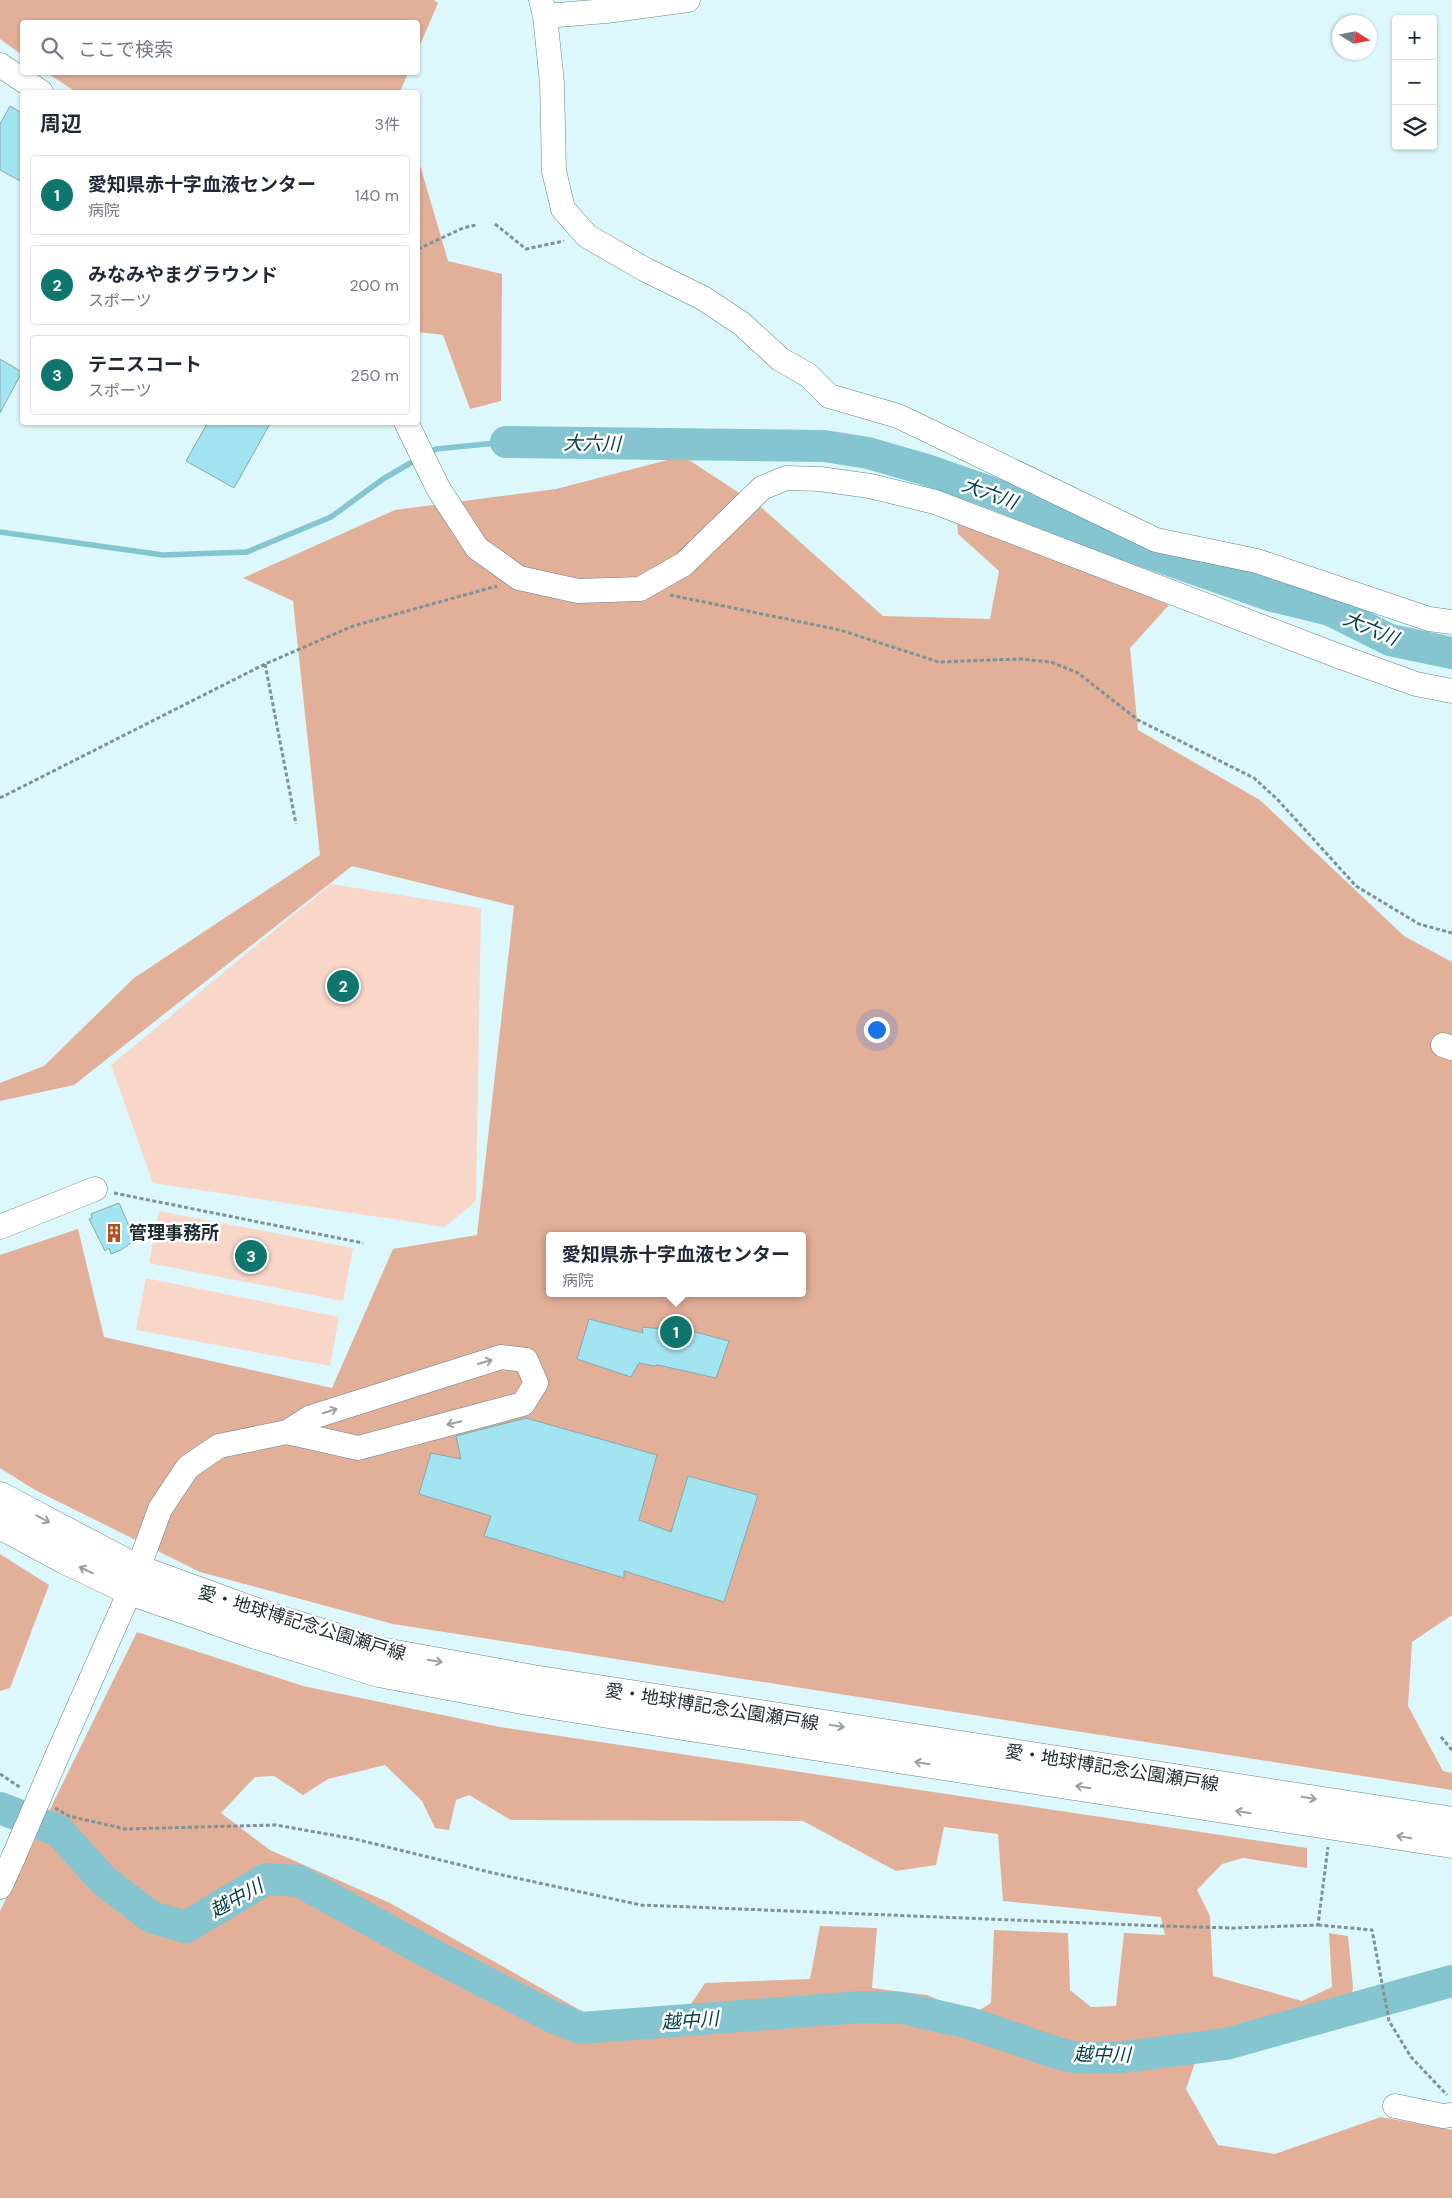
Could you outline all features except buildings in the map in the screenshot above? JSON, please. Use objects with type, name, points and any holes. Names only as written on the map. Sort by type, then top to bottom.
[{"type":"main road","name":"愛・地球博記念公園瀬戸線","points":[[0,1496],[134,1580],[256,1635],[379,1673],[528,1701],[683,1726],[1452,1844]]},
{"type":"main road","name":"愛・地球博記念公園瀬戸線","points":[[0,1525],[65,1560],[262,1614],[384,1652],[533,1679],[1452,1821]]},
{"type":"street","points":[[688,0],[606,11],[543,8],[552,83],[554,171],[562,209],[587,236],[646,270],[703,298],[742,324],[780,359],[808,375],[829,396],[898,416],[1156,540],[1257,562],[1430,619],[1452,622]]},
{"type":"street","points":[[0,65],[38,90]]},
{"type":"street","points":[[408,427],[438,488],[477,548],[519,578],[578,591],[640,590],[684,564],[762,488],[786,478],[862,484],[935,502],[1341,657],[1416,684],[1452,691]]},
{"type":"street","points":[[0,1227],[95,1189]]},
{"type":"street","points":[[0,1886],[134,1580],[160,1510],[188,1468],[219,1446],[287,1432],[309,1418],[501,1357],[526,1360],[536,1384],[523,1404],[358,1448],[287,1432]]},
{"type":"street","points":[[1395,2106],[1443,2116],[1452,2115]]},
{"type":"path","points":[[495,224],[526,249],[587,236]]},
{"type":"path","points":[[420,248],[463,228],[476,226]]},
{"type":"path","points":[[0,798],[265,664],[353,626],[481,592],[519,578]]},
{"type":"path","points":[[640,590],[840,630],[939,662],[1020,658],[1051,662],[1078,673],[1138,720],[1254,778],[1277,799],[1356,886],[1419,924],[1452,933]]},
{"type":"path","points":[[265,664],[296,824]]},
{"type":"path","points":[[95,1189],[363,1243]]},
{"type":"path","points":[[1441,1737],[1452,1750]]},
{"type":"path","points":[[0,1774],[23,1790]]},
{"type":"path","points":[[54,1807],[69,1816],[125,1828],[276,1826],[355,1839],[493,1873],[641,1905],[1161,1926],[1233,1928],[1318,1925],[1372,1930],[1389,2021],[1411,2057],[1452,2100]]},
{"type":"path","points":[[1318,1925],[1331,1825]]},
{"type":"shaded area","points":[[0,0],[434,0],[438,3],[420,45],[420,20],[20,20],[20,54],[0,39]]},
{"type":"shaded area","points":[[50,75],[407,75],[401,90],[73,90]]},
{"type":"shaded area","points":[[420,165],[448,261],[502,274],[501,401],[470,409],[443,335],[420,332]]},
{"type":"shaded area","points":[[683,456],[762,508],[883,616],[990,619],[999,571],[958,534],[957,520],[1169,605],[1130,648],[1138,730],[1260,800],[1404,936],[1452,962],[1452,1615],[1412,1642],[1408,1706],[1443,1771],[1452,1773],[1452,1790],[393,1624],[200,1572],[35,1490],[0,1468],[0,1255],[78,1229],[104,1337],[332,1388],[393,1249],[477,1235],[514,906],[352,866],[74,1085],[0,1101],[0,1083],[44,1066],[134,978],[320,855],[293,601],[243,578],[395,510],[556,489]]},
{"type":"shaded area","points":[[331,884],[481,908],[476,1201],[445,1227],[153,1183],[111,1065]]},
{"type":"shaded area","points":[[159,1211],[353,1248],[343,1301],[149,1263]]},
{"type":"shaded area","points":[[146,1278],[339,1317],[330,1366],[136,1330]]},
{"type":"shaded area","points":[[0,1554],[49,1585],[10,1688],[0,1691]]},
{"type":"shaded area","points":[[137,1632],[303,1686],[500,1727],[1307,1848],[1307,1868],[1243,1858],[1222,1864],[1197,1890],[1210,1916],[1213,1976],[1302,2001],[1332,1987],[1329,1933],[1348,1936],[1353,1987],[1351,2003],[1203,2039],[1186,2089],[1218,2145],[1275,2154],[1381,2117],[1452,2130],[1452,2198],[0,2198],[0,1911]],"holes":[[[385,1765],[422,1801],[435,1828],[449,1830],[456,1800],[469,1795],[511,1820],[803,1821],[896,1871],[936,1865],[944,1827],[998,1834],[1003,1901],[1161,1917],[1165,1935],[1124,1933],[1116,2006],[1091,2007],[1070,1990],[1068,1933],[994,1930],[991,2003],[973,2014],[927,1995],[872,1988],[877,1928],[820,1926],[810,1979],[705,1983],[687,2010],[587,2014],[390,1903],[270,1850],[221,1813],[255,1777],[274,1776],[303,1795],[328,1779]]]},
{"type":"waterway","points":[[427,454],[436,449],[506,442]]},
{"type":"waterway","name":"大六川","points":[[506,442],[824,446],[868,453],[927,470],[987,491],[1126,545],[1269,595],[1330,610],[1390,640],[1452,653]]},
{"type":"waterway","points":[[0,532],[163,555],[247,552],[331,517],[383,479],[419,458]]},
{"type":"waterway","name":"越中川","points":[[0,1808],[59,1831],[103,1880],[151,1917],[186,1927],[266,1879],[299,1881],[433,1955],[553,2017],[581,2028],[861,2007],[902,2008],[969,2023],[1057,2053],[1079,2058],[1123,2057],[1226,2044],[1452,1981]]},
{"type":"place","name":"みなみやまグラウンド","points":[[343,986]]},
{"type":"place","name":"管理事務所","points":[[114,1233]]},
{"type":"place","name":"テニスコート","points":[[251,1256]]},
{"type":"place","name":"愛知県赤十字血液センター","points":[[676,1332]]}]
